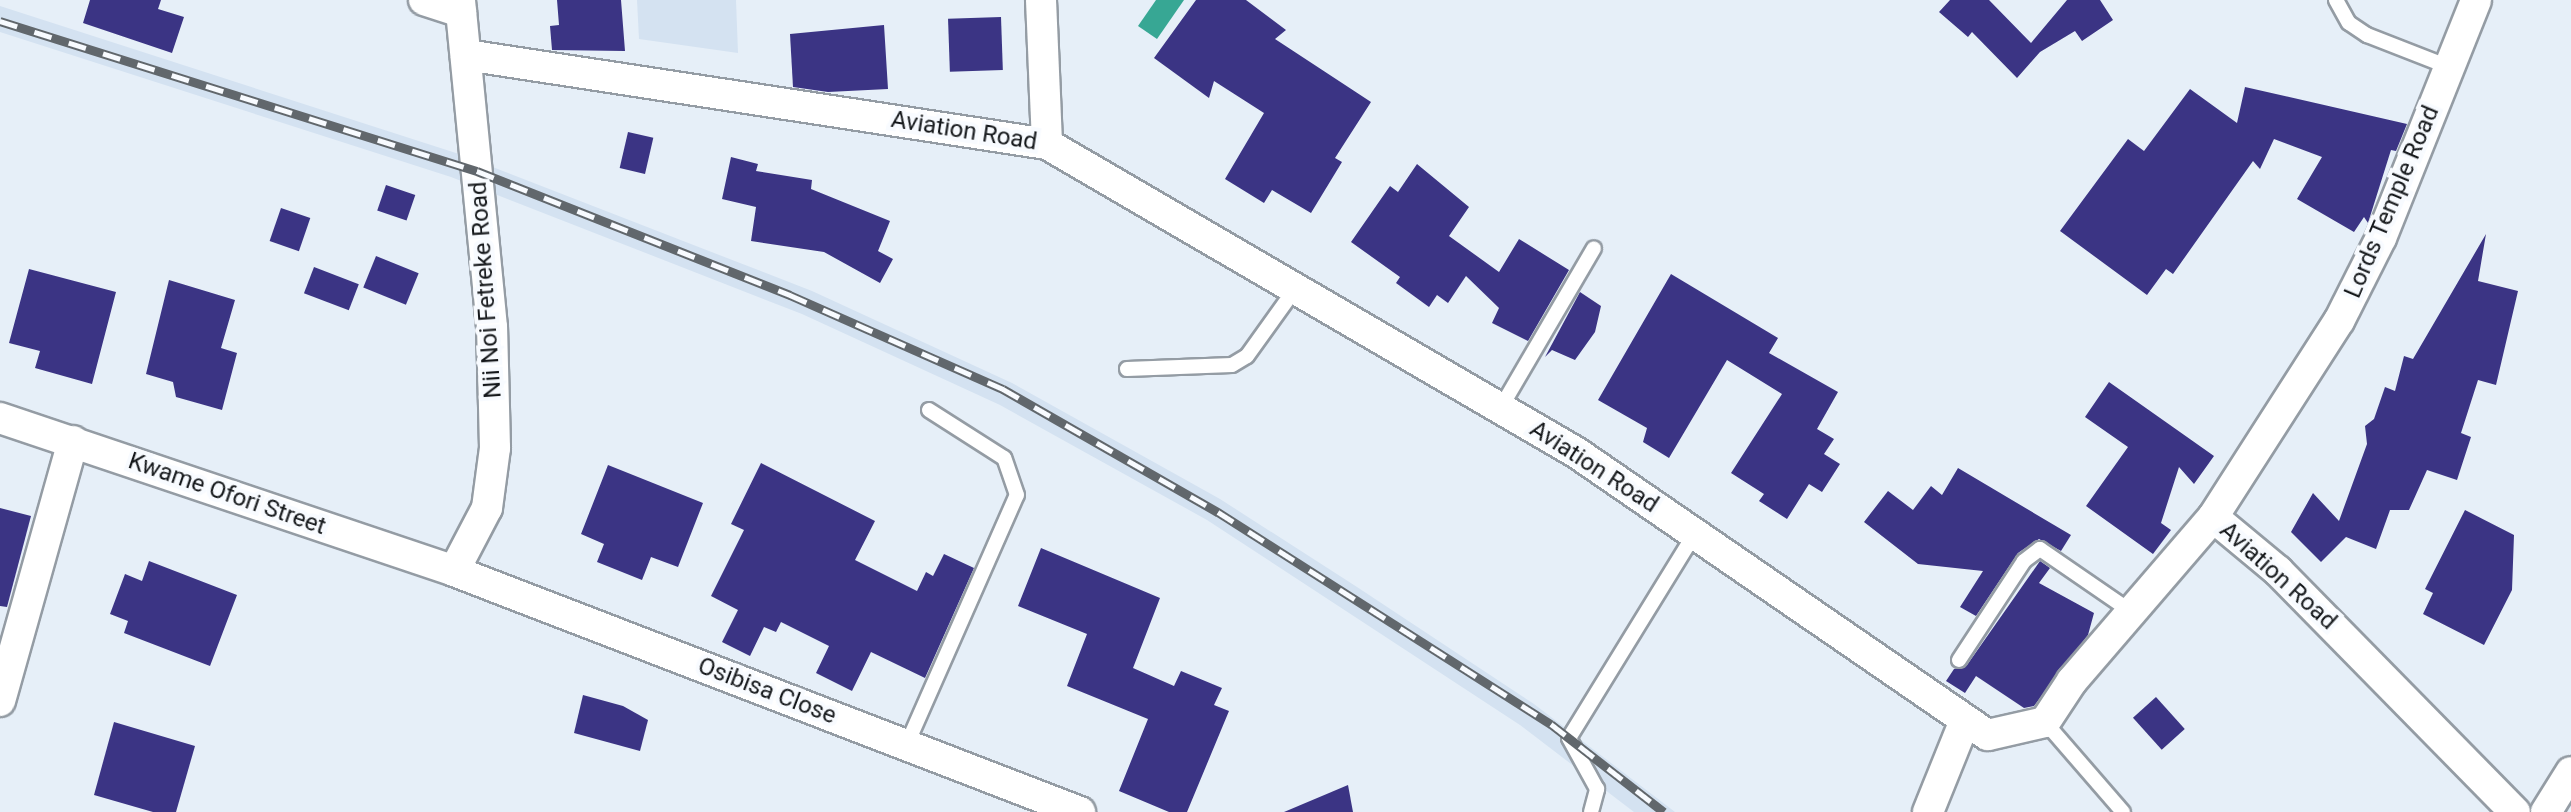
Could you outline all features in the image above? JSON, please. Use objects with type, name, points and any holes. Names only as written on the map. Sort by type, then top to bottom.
[{"type":"street","points":[[424,0],[460,6]]},
{"type":"street","points":[[1041,0],[1047,144]]},
{"type":"street","name":"Lords Temple Road","points":[[2213,517],[2339,321],[2381,238],[2476,0]]},
{"type":"street","name":"Nii Noi Fetreke Road","points":[[454,571],[487,508],[495,448],[492,327],[460,6]]},
{"type":"street","name":"Aviation Road","points":[[466,55],[1047,144],[1577,453],[1964,723],[1988,735],[2045,722],[2072,681],[2134,613],[2213,517],[2278,571],[2515,812]]},
{"type":"street","name":"Kwame Ofori Street","points":[[0,418],[454,571]]},
{"type":"street","points":[[0,701],[73,441]]},
{"type":"street","name":"Osibisa Close","points":[[454,571],[1080,812]]},
{"type":"street","points":[[1928,812],[1964,723]]},
{"type":"street","points":[[2546,812],[2571,772]]},
{"type":"lane","points":[[2336,0],[2349,23],[2367,35],[2449,67]]},
{"type":"lane","points":[[1500,409],[1594,248]]},
{"type":"lane","points":[[1127,369],[1232,365],[1247,356],[1295,289]]},
{"type":"lane","points":[[907,744],[1017,495],[1004,458],[929,410]]},
{"type":"lane","points":[[1591,812],[1597,789],[1569,738],[1695,533]]},
{"type":"lane","points":[[1959,660],[2024,561],[2040,549],[2134,613]]},
{"type":"lane","points":[[2045,722],[2123,812]]},
{"type":"shaded area","points":[[637,0],[736,0],[738,53],[639,39]]},
{"type":"shaded area","points":[[1156,0],[1184,0],[1157,39],[1138,26]]},
{"type":"shaded area","points":[[0,6],[459,154],[812,291],[1012,383],[1220,499],[1357,587],[1534,704],[1675,812],[1634,812],[1520,725],[1207,520],[1000,405],[802,314],[451,177],[0,32]]},
{"type":"building","points":[[90,0],[161,0],[158,9],[184,17],[172,53],[83,23]]},
{"type":"building","points":[[557,0],[621,0],[625,51],[552,50],[550,26],[559,25]]},
{"type":"building","points":[[1196,0],[1246,0],[1286,30],[1275,39],[1371,102],[1335,158],[1342,162],[1311,213],[1272,190],[1264,203],[1225,179],[1264,113],[1214,81],[1209,98],[1154,58]]},
{"type":"building","points":[[1950,0],[1989,0],[2031,43],[2067,0],[2100,0],[2113,20],[2082,41],[2075,31],[2040,52],[2017,78],[1972,32],[1968,37],[1939,12]]},
{"type":"building","points":[[1001,17],[1003,70],[950,72],[948,19]]},
{"type":"building","points":[[884,25],[888,89],[828,92],[793,87],[790,34]]},
{"type":"building","points":[[2245,87],[2407,124],[2396,151],[2391,150],[2368,223],[2364,217],[2354,232],[2297,199],[2322,157],[2274,139],[2260,169],[2253,161],[2173,274],[2166,269],[2147,295],[2060,231],[2128,139],[2144,151],[2190,89],[2237,123]]},
{"type":"building","points":[[628,132],[653,138],[645,174],[620,168]]},
{"type":"building","points":[[731,157],[758,164],[756,171],[812,180],[811,189],[890,221],[878,251],[893,259],[880,283],[824,252],[751,241],[756,207],[722,199]]},
{"type":"building","points":[[1417,164],[1469,207],[1449,236],[1499,272],[1519,239],[1569,270],[1528,341],[1492,323],[1499,308],[1466,276],[1448,303],[1437,295],[1429,307],[1396,283],[1400,277],[1351,242],[1390,186],[1398,192]]},
{"type":"building","points":[[386,185],[415,195],[407,221],[377,211]]},
{"type":"building","points":[[281,208],[310,218],[299,251],[270,241]]},
{"type":"building","points":[[2486,234],[2478,281],[2518,291],[2496,385],[2478,380],[2461,433],[2471,437],[2457,480],[2427,470],[2409,510],[2390,510],[2376,549],[2346,537],[2321,562],[2291,532],[2313,493],[2339,521],[2367,444],[2365,426],[2374,419],[2385,387],[2395,391],[2404,356],[2413,359]]},
{"type":"building","points":[[376,256],[419,273],[406,305],[363,288]]},
{"type":"building","points":[[314,267],[359,284],[349,310],[304,293]]},
{"type":"building","points":[[29,269],[116,292],[92,384],[35,368],[40,351],[9,343]]},
{"type":"building","points":[[1671,274],[1778,338],[1769,353],[1838,392],[1817,429],[1834,439],[1824,454],[1840,464],[1822,492],[1809,484],[1787,519],[1759,501],[1764,494],[1731,473],[1782,394],[1727,360],[1669,458],[1643,442],[1647,428],[1598,400]]},
{"type":"building","points":[[169,280],[235,300],[221,348],[237,353],[222,410],[176,397],[173,382],[146,374]]},
{"type":"building","points":[[1580,292],[1601,306],[1595,332],[1575,360],[1552,350],[1545,357]]},
{"type":"building","points":[[2109,382],[2214,456],[2194,484],[2179,467],[2161,523],[2171,530],[2153,554],[2086,506],[2128,447],[2085,417]]},
{"type":"building","points":[[761,463],[875,521],[855,560],[917,591],[926,572],[933,576],[944,554],[974,568],[925,678],[871,652],[852,691],[816,673],[829,646],[781,622],[776,632],[764,627],[750,656],[722,642],[738,610],[711,596],[744,530],[731,524]]},
{"type":"building","points":[[608,465],[703,503],[678,567],[651,557],[642,580],[597,562],[604,544],[581,534]]},
{"type":"building","points":[[1958,468],[2071,535],[2061,551],[2039,539],[2018,553],[1976,616],[1960,607],[1983,571],[1918,564],[1864,522],[1888,491],[1913,510],[1931,486],[1942,495]]},
{"type":"building","points":[[0,508],[31,516],[7,607],[0,606]]},
{"type":"building","points":[[2465,510],[2514,535],[2512,590],[2484,645],[2423,614],[2433,593],[2425,589]]},
{"type":"building","points":[[1041,548],[1160,598],[1133,668],[1174,686],[1181,671],[1222,688],[1214,705],[1229,711],[1187,812],[1169,812],[1119,791],[1148,719],[1067,686],[1087,634],[1018,606]]},
{"type":"building","points":[[149,561],[237,595],[210,666],[124,633],[128,621],[110,614],[125,574],[142,581]]},
{"type":"building","points":[[2040,561],[2050,568],[2039,583],[2094,613],[2088,635],[2034,706],[2024,708],[1976,676],[1965,693],[1946,681],[1954,669],[1967,665]]},
{"type":"building","points":[[583,695],[623,706],[648,720],[640,751],[574,733]]},
{"type":"building","points":[[2156,697],[2185,729],[2162,750],[2133,718]]},
{"type":"building","points":[[114,722],[195,746],[176,812],[153,812],[94,795]]},
{"type":"building","points":[[1348,785],[1353,812],[1284,812]]},
{"type":"railway","points":[[0,21],[477,171],[790,295],[1003,389],[1218,512],[1551,724],[1664,812]]}]
